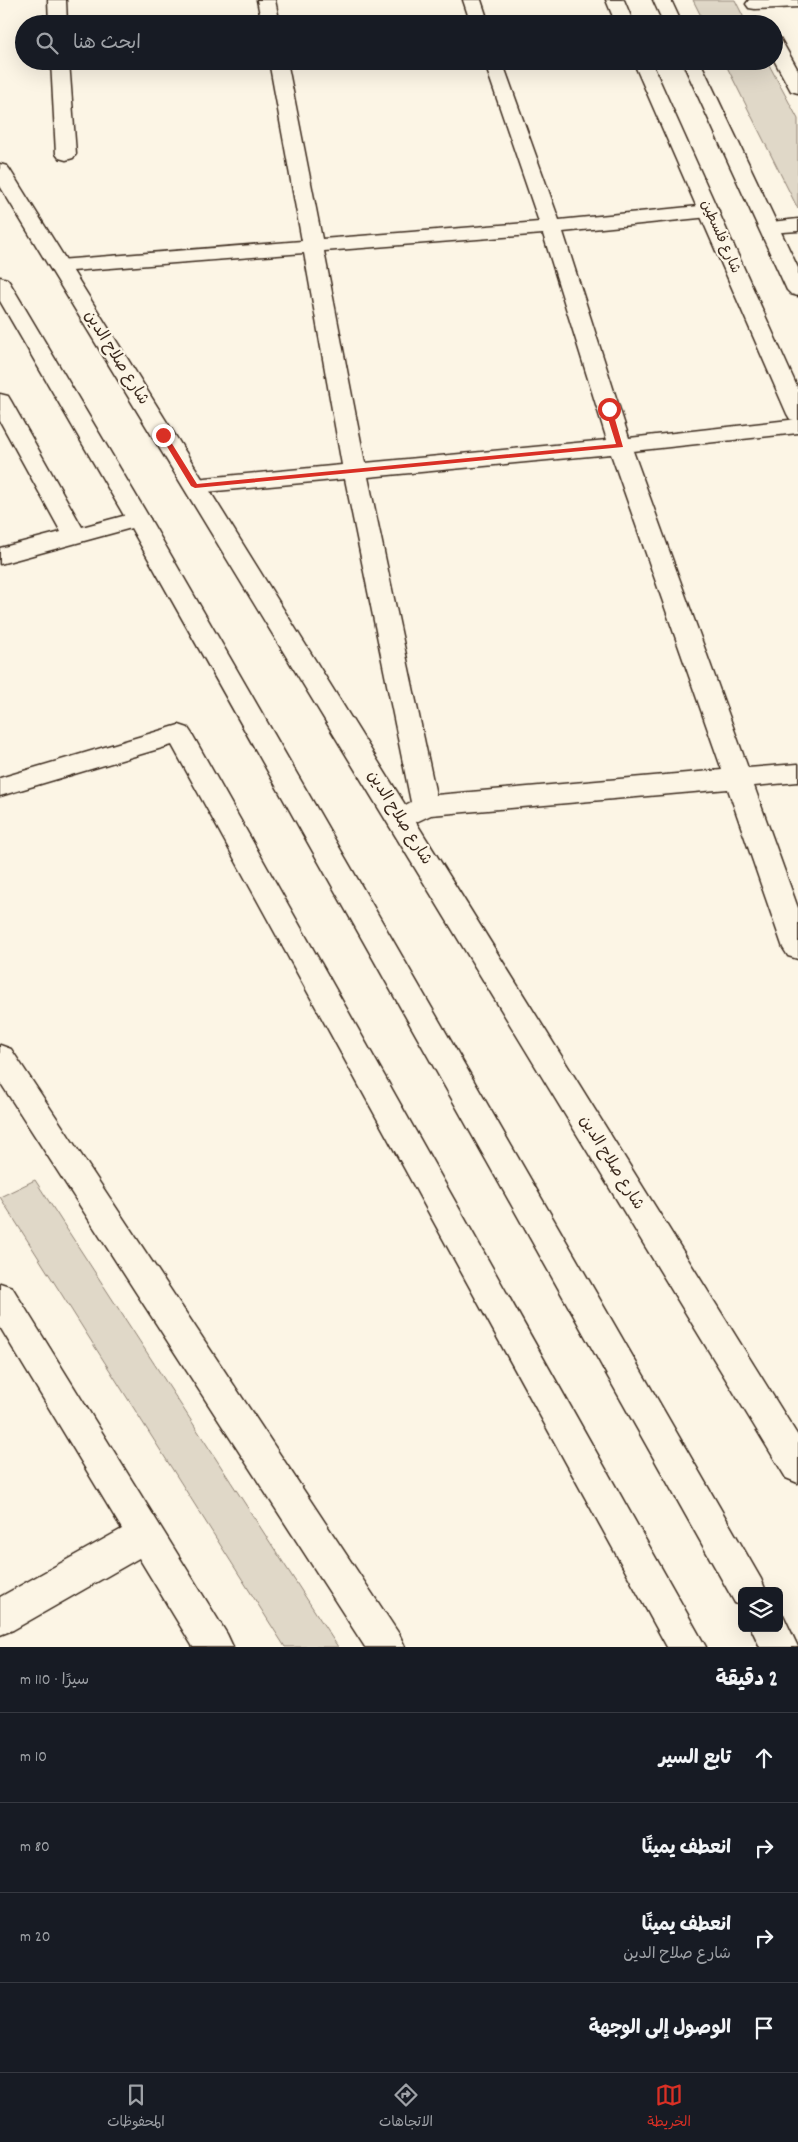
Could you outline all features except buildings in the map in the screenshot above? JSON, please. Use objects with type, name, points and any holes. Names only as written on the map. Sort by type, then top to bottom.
[{"type":"street","points":[[57,0],[58,15]]},
{"type":"street","points":[[266,0],[268,15]]},
{"type":"street","points":[[472,0],[477,15]]},
{"type":"street","points":[[615,0],[621,15]]},
{"type":"street","points":[[662,0],[669,15]]},
{"type":"street","points":[[756,7],[798,2]]},
{"type":"street","points":[[783,59],[798,87]]},
{"type":"street","points":[[61,70],[66,154]]},
{"type":"street","points":[[280,70],[355,471],[425,806]]},
{"type":"street","points":[[496,70],[550,227],[620,446],[798,948]]},
{"type":"street","name":"شارع فلسطين","points":[[646,70],[798,414]]},
{"type":"street","points":[[695,70],[798,290]]},
{"type":"street","name":"شارع صلاح الدين","points":[[0,170],[798,1467]]},
{"type":"street","points":[[59,266],[550,227],[709,212]]},
{"type":"street","points":[[769,227],[798,225]]},
{"type":"street","points":[[0,283],[138,519],[746,1587]]},
{"type":"street","points":[[0,400],[75,536]]},
{"type":"street","points":[[195,486],[620,446],[798,426]]},
{"type":"street","points":[[0,556],[138,519]]},
{"type":"street","points":[[0,787],[179,734],[687,1647]]},
{"type":"street","points":[[401,821],[425,806],[798,773]]},
{"type":"street","points":[[0,1057],[386,1647]]},
{"type":"street","points":[[0,1297],[214,1647]]},
{"type":"street","points":[[0,1617],[146,1535]]},
{"type":"street","points":[[772,1632],[780,1647]]},
{"type":"shaded area","points":[[693,0],[735,0],[742,15],[700,15]]},
{"type":"shaded area","points":[[728,70],[772,70],[798,119],[798,209]]},
{"type":"shaded area","points":[[35,1180],[338,1647],[285,1647],[0,1197]]},
{"type":"route","points":[[163,435],[195,486],[620,446],[609,409]]}]
